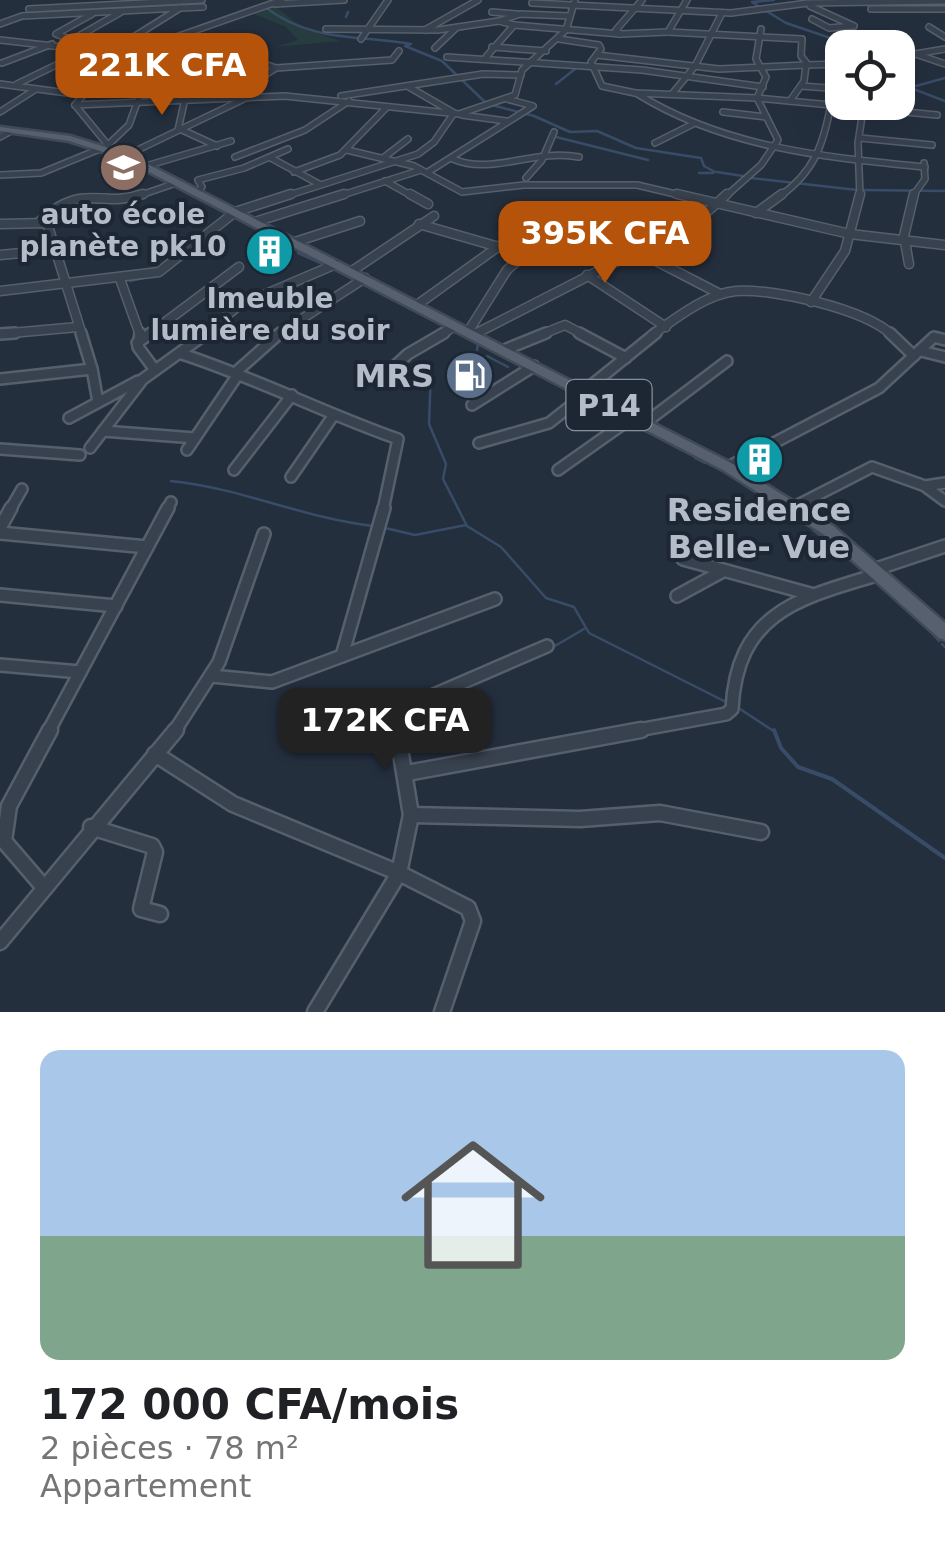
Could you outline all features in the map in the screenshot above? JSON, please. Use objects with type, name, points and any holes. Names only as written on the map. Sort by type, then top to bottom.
[{"type":"main road","name":"P14","points":[[4,132],[108,148],[728,467],[794,507],[878,571],[945,633]]},
{"type":"street","points":[[22,16],[37,0]]},
{"type":"street","points":[[75,105],[107,66],[124,55],[276,3],[344,0]]},
{"type":"street","points":[[361,39],[388,0]]},
{"type":"street","points":[[424,31],[478,0]]},
{"type":"street","points":[[620,34],[616,30],[642,0]]},
{"type":"street","points":[[658,44],[687,0]]},
{"type":"street","points":[[28,9],[156,1],[203,4]]},
{"type":"street","points":[[532,3],[722,13],[834,1],[945,1]]},
{"type":"street","points":[[276,3],[292,12]]},
{"type":"street","points":[[0,291],[120,279],[166,268],[245,217],[320,185],[402,162],[432,144],[456,114],[518,91],[521,75],[566,30],[574,3]]},
{"type":"street","points":[[0,24],[22,16],[203,4]]},
{"type":"street","points":[[736,4],[744,10]]},
{"type":"street","points":[[805,4],[854,26],[829,28],[812,19]]},
{"type":"street","points":[[781,7],[792,13]]},
{"type":"street","points":[[14,86],[90,50],[132,38],[174,16],[180,8]]},
{"type":"street","points":[[871,10],[945,8]]},
{"type":"street","points":[[73,40],[56,34],[94,12]]},
{"type":"street","points":[[63,46],[120,12],[174,16]]},
{"type":"street","points":[[492,12],[570,16]]},
{"type":"street","points":[[672,94],[695,66],[722,13]]},
{"type":"street","points":[[326,29],[424,31],[499,21],[520,14]]},
{"type":"street","points":[[499,21],[620,34],[760,33],[802,39],[800,56],[807,65]]},
{"type":"street","points":[[486,57],[514,25]]},
{"type":"street","points":[[929,27],[945,37]]},
{"type":"street","points":[[435,48],[456,28]]},
{"type":"street","points":[[757,98],[763,88],[763,68],[756,59],[760,33]]},
{"type":"street","points":[[178,36],[241,43],[232,52],[276,68],[392,60],[399,51]]},
{"type":"street","points":[[559,39],[597,44],[601,49],[591,62],[602,86],[635,93],[825,104]]},
{"type":"street","points":[[0,40],[54,44],[192,67],[251,59]]},
{"type":"street","points":[[140,50],[202,51],[220,40]]},
{"type":"street","points":[[1,65],[54,44]]},
{"type":"street","points":[[492,48],[546,52]]},
{"type":"street","points":[[915,53],[945,49]]},
{"type":"street","points":[[915,52],[945,64]]},
{"type":"street","points":[[597,55],[695,66],[825,64]]},
{"type":"street","points":[[447,57],[536,60],[763,88]]},
{"type":"street","points":[[0,174],[37,177],[62,161],[108,148],[130,125],[152,61]]},
{"type":"street","points":[[647,80],[660,61]]},
{"type":"street","points":[[790,101],[801,86],[807,65]]},
{"type":"street","points":[[179,129],[192,67]]},
{"type":"street","points":[[125,156],[248,97],[252,83],[276,68]]},
{"type":"street","points":[[75,105],[248,97],[331,98],[483,74],[521,75]]},
{"type":"street","points":[[0,84],[82,94]]},
{"type":"street","points":[[801,86],[825,87]]},
{"type":"street","points":[[409,87],[456,114]]},
{"type":"street","points":[[0,112],[36,88]]},
{"type":"street","points":[[635,93],[660,110],[774,148],[924,163],[922,186],[911,196],[904,242],[909,264]]},
{"type":"street","points":[[331,98],[506,121]]},
{"type":"street","points":[[245,217],[425,171],[453,159],[533,106],[506,98]]},
{"type":"street","points":[[384,376],[408,354],[529,310],[587,274],[687,226],[774,148],[777,132],[757,98]]},
{"type":"street","points":[[0,102],[12,104]]},
{"type":"street","points":[[234,157],[305,130],[348,102]]},
{"type":"street","points":[[75,105],[108,148]]},
{"type":"street","points":[[294,172],[347,150],[368,122],[386,108]]},
{"type":"street","points":[[724,112],[766,118]]},
{"type":"street","points":[[915,112],[937,115]]},
{"type":"street","points":[[756,214],[799,186],[822,154],[828,120]]},
{"type":"street","points":[[811,302],[843,260],[862,199],[858,159],[862,120]]},
{"type":"street","points":[[655,143],[695,123]]},
{"type":"street","points":[[179,129],[217,146]]},
{"type":"street","points":[[526,178],[554,132]]},
{"type":"street","points":[[860,138],[932,144]]},
{"type":"street","points":[[383,158],[408,139]]},
{"type":"street","points":[[146,166],[231,140]]},
{"type":"street","points":[[198,192],[202,188],[198,180],[288,149]]},
{"type":"street","points":[[347,150],[402,162],[462,192],[524,184],[634,184],[850,234],[945,245]]},
{"type":"street","points":[[453,159],[474,168],[512,156],[544,152],[579,157]]},
{"type":"street","points":[[271,158],[320,185]]},
{"type":"street","points":[[384,181],[428,204]]},
{"type":"street","points":[[39,222],[59,203],[95,195],[126,200],[179,182]]},
{"type":"street","points":[[188,450],[238,373],[294,320],[434,216]]},
{"type":"street","points":[[295,242],[360,222]]},
{"type":"street","points":[[0,224],[47,223],[52,250],[92,369],[98,402]]},
{"type":"street","points":[[420,224],[523,254]]},
{"type":"street","points":[[466,331],[507,270],[553,228]]},
{"type":"street","points":[[417,306],[499,246]]},
{"type":"street","points":[[0,254],[52,250]]},
{"type":"street","points":[[635,250],[720,294]]},
{"type":"street","points":[[69,418],[182,354],[248,299],[336,264]]},
{"type":"street","points":[[137,344],[239,267]]},
{"type":"street","points":[[587,274],[666,327]]},
{"type":"street","points":[[120,279],[140,332],[137,344],[155,370]]},
{"type":"street","points":[[478,443],[549,423],[666,327],[720,294],[737,291],[848,308],[918,353],[945,357]]},
{"type":"street","points":[[504,350],[565,325],[626,358]]},
{"type":"street","points":[[0,334],[78,327]]},
{"type":"street","points":[[728,467],[868,394],[934,336],[945,340]]},
{"type":"street","points":[[182,354],[292,394],[333,416],[398,442],[374,549],[342,656]]},
{"type":"street","points":[[558,470],[727,361]]},
{"type":"street","points":[[472,405],[534,366]]},
{"type":"street","points":[[0,378],[92,369]]},
{"type":"street","points":[[90,448],[143,378]]},
{"type":"street","points":[[234,470],[292,394]]},
{"type":"street","points":[[291,477],[333,416]]},
{"type":"street","points":[[103,431],[196,438]]},
{"type":"street","points":[[0,449],[80,456]]},
{"type":"street","points":[[794,507],[872,467],[925,486],[945,501]]},
{"type":"street","points":[[925,486],[945,483]]},
{"type":"street","points":[[22,489],[0,531],[147,547]]},
{"type":"street","points":[[41,884],[4,841],[4,806],[171,502]]},
{"type":"street","points":[[0,942],[41,884],[155,754],[212,676],[264,534]]},
{"type":"street","points":[[407,773],[726,714],[732,710],[736,664],[756,633],[814,595],[945,546]]},
{"type":"street","points":[[683,559],[814,595]]},
{"type":"street","points":[[677,596],[724,571]]},
{"type":"street","points":[[0,595],[116,606]]},
{"type":"street","points":[[212,676],[272,682],[495,599]]},
{"type":"street","points":[[315,1012],[400,874],[411,816],[396,724],[400,709],[547,646]]},
{"type":"street","points":[[0,665],[80,672]]},
{"type":"street","points":[[155,754],[233,804],[400,874],[472,914],[442,1012]]},
{"type":"street","points":[[411,816],[580,819],[660,813],[760,832]]},
{"type":"street","points":[[91,827],[152,846],[155,852],[150,875],[139,901],[141,909],[160,914]]},
{"type":"green space","points":[[275,6],[302,28],[340,41],[274,47],[298,40],[286,27],[254,14]]},
{"type":"waterway","points":[[774,0],[752,2],[786,23],[825,36]]},
{"type":"waterway","points":[[265,7],[317,32],[411,44],[405,46],[442,61],[485,102]]},
{"type":"waterway","points":[[346,17],[348,12]]},
{"type":"waterway","points":[[556,84],[575,69]]},
{"type":"waterway","points":[[916,86],[945,78]]},
{"type":"waterway","points":[[258,80],[268,81]]},
{"type":"waterway","points":[[915,90],[945,101]]},
{"type":"waterway","points":[[492,105],[534,116],[570,132],[597,131],[636,148],[701,158],[704,166],[715,172]]},
{"type":"waterway","points":[[556,137],[648,160]]},
{"type":"waterway","points":[[64,141],[77,143]]},
{"type":"waterway","points":[[717,172],[743,176]]},
{"type":"waterway","points":[[699,173],[713,173]]},
{"type":"waterway","points":[[751,178],[857,190]]},
{"type":"waterway","points":[[862,190],[945,191]]},
{"type":"waterway","points":[[499,233],[505,226]]},
{"type":"waterway","points":[[298,253],[325,265]]},
{"type":"waterway","points":[[331,268],[355,280]]},
{"type":"waterway","points":[[130,281],[148,277]]},
{"type":"waterway","points":[[378,282],[415,301]]},
{"type":"waterway","points":[[360,283],[446,327]]},
{"type":"waterway","points":[[423,305],[468,328]]},
{"type":"waterway","points":[[455,332],[478,344],[477,350]]},
{"type":"waterway","points":[[482,335],[503,346]]},
{"type":"waterway","points":[[514,352],[576,383],[587,384]]},
{"type":"waterway","points":[[487,356],[508,367]]},
{"type":"waterway","points":[[431,369],[429,424],[446,464],[443,479],[467,526],[501,547],[546,598],[574,607],[589,633],[730,704]]},
{"type":"waterway","points":[[532,372],[578,395]]},
{"type":"waterway","points":[[593,403],[608,411]]},
{"type":"waterway","points":[[611,413],[623,419]]},
{"type":"waterway","points":[[642,429],[663,440]]},
{"type":"waterway","points":[[665,441],[681,450]]},
{"type":"waterway","points":[[684,451],[693,456]]},
{"type":"waterway","points":[[695,458],[705,463]]},
{"type":"waterway","points":[[171,481],[373,526]]},
{"type":"waterway","points":[[746,486],[807,525]]},
{"type":"waterway","points":[[381,527],[415,535],[466,525]]},
{"type":"waterway","points":[[813,530],[845,555]]},
{"type":"waterway","points":[[847,557],[865,572]]},
{"type":"waterway","points":[[887,572],[901,584]]},
{"type":"waterway","points":[[905,587],[919,600]]},
{"type":"waterway","points":[[922,602],[935,615]]},
{"type":"waterway","points":[[918,619],[928,629]]},
{"type":"waterway","points":[[541,654],[584,629]]},
{"type":"waterway","points":[[930,631],[939,641]]},
{"type":"waterway","points":[[942,644],[945,647]]},
{"type":"waterway","points":[[407,723],[447,695]]},
{"type":"waterway","points":[[737,707],[775,732]]},
{"type":"waterway","points":[[775,732],[781,748],[798,767],[832,779],[945,858]]},
{"type":"place","name":"auto école planète pk10","points":[[123,167]]},
{"type":"place","name":"Imeuble lumière du soir","points":[[270,251]]},
{"type":"place","name":"MRS","points":[[469,376]]},
{"type":"place","name":"Residence Belle- Vue","points":[[759,460]]}]
